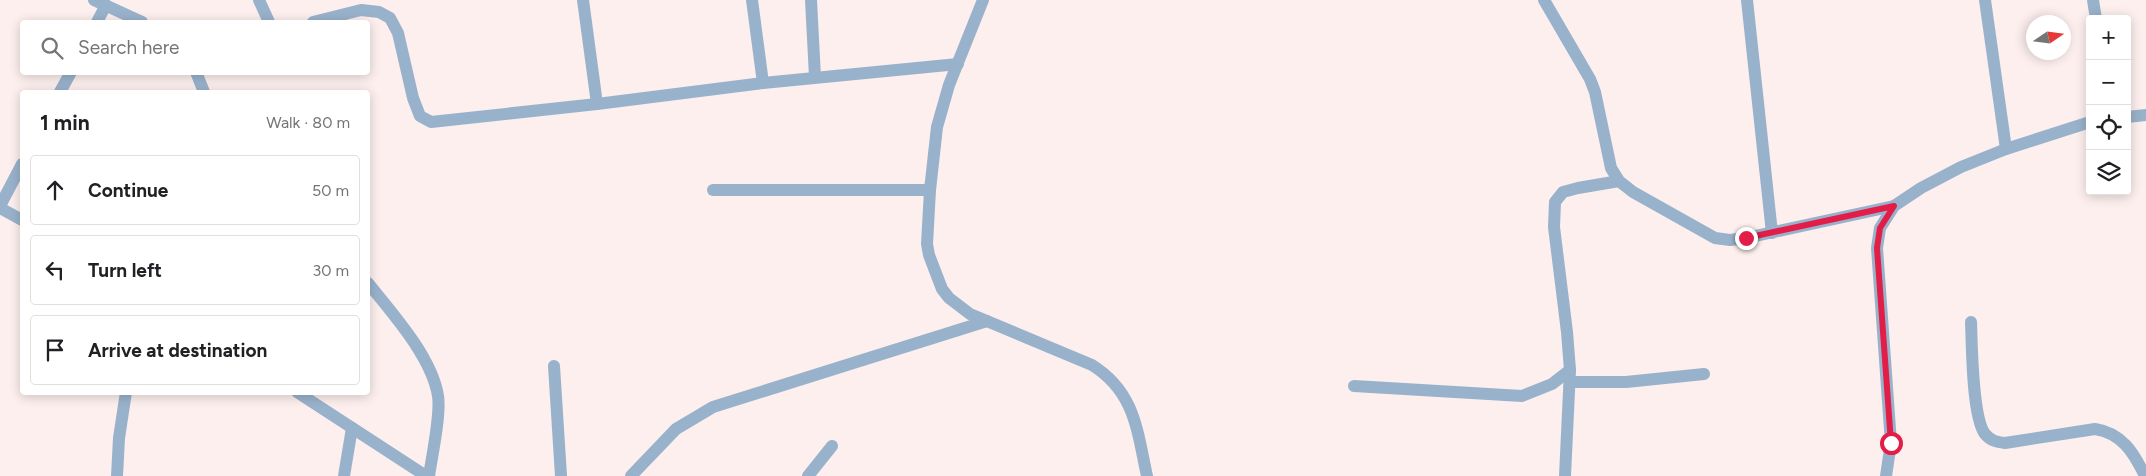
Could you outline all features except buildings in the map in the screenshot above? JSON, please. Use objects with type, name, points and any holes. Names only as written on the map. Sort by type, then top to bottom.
[{"type":"street","points":[[94,0],[138,20]]},
{"type":"street","points":[[259,0],[269,20]]},
{"type":"street","points":[[583,0],[597,104]]},
{"type":"street","points":[[752,0],[763,83]]},
{"type":"street","points":[[811,0],[815,78]]},
{"type":"street","points":[[983,0],[942,106],[937,127],[930,190],[927,244],[933,269],[942,289],[970,314],[1092,365],[1103,372],[1124,395],[1134,420],[1147,476]]},
{"type":"street","points":[[1544,0],[1590,79],[1595,92],[1611,168],[1620,181],[1633,192],[1715,238],[1730,240],[1746,238],[1894,206],[1921,188],[2006,149],[2086,123]]},
{"type":"street","points":[[1747,0],[1772,232]]},
{"type":"street","points":[[1985,0],[2006,149]]},
{"type":"street","points":[[2093,0],[2095,15]]},
{"type":"street","points":[[98,20],[106,5]]},
{"type":"street","points":[[321,20],[377,6],[390,18],[398,33],[413,98],[420,116],[430,122],[597,104],[763,83],[958,64]]},
{"type":"street","points":[[61,90],[69,75]]},
{"type":"street","points":[[197,75],[203,90]]},
{"type":"street","points":[[2131,117],[2146,115]]},
{"type":"street","points":[[20,168],[0,207],[20,219]]},
{"type":"street","points":[[1565,476],[1570,376],[1568,332],[1554,227],[1556,202],[1563,192],[1620,181]]},
{"type":"street","points":[[714,190],[930,190]]},
{"type":"street","points":[[1886,476],[1891,443],[1877,248],[1880,228],[1894,206]]},
{"type":"street","points":[[302,395],[428,476],[439,398],[435,381],[427,362],[370,286]]},
{"type":"street","points":[[631,476],[676,429],[712,407],[987,321]]},
{"type":"street","points":[[1970,322],[1974,385],[1984,433],[1995,442],[2005,443],[2095,429],[2108,431],[2131,450],[2145,476]]},
{"type":"street","points":[[554,366],[561,476]]},
{"type":"street","points":[[1354,386],[1522,396],[1570,376],[1626,382],[1704,374]]},
{"type":"street","points":[[117,476],[119,438],[126,395]]},
{"type":"street","points":[[344,476],[352,428]]},
{"type":"street","points":[[808,476],[832,446]]},
{"type":"route","points":[[1746,238],[1894,206],[1880,228],[1877,248],[1891,443]]}]
